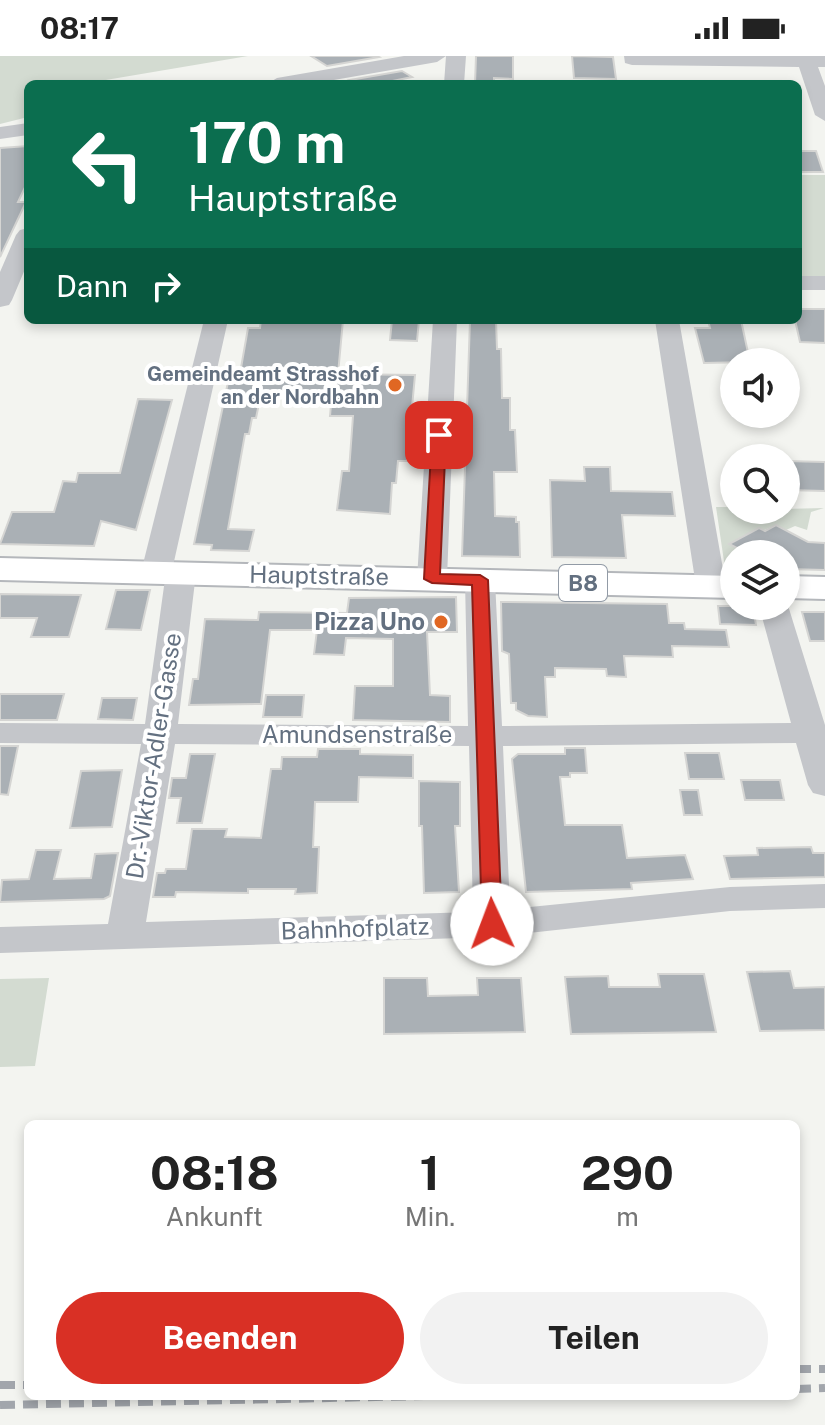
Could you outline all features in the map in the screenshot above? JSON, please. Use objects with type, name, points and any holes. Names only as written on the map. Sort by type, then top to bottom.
[{"type":"main road","name":"Hauptstraße","points":[[0,569],[720,587]]},
{"type":"main road","points":[[800,587],[825,588]]},
{"type":"street","points":[[300,80],[437,56]]},
{"type":"street","points":[[454,80],[456,56]]},
{"type":"street","points":[[635,80],[632,58],[812,59],[825,115]]},
{"type":"street","points":[[0,133],[24,130]]},
{"type":"street","points":[[0,300],[24,245]]},
{"type":"street","points":[[802,283],[825,283]]},
{"type":"street","name":"Dr.-Viktor-Adler-Gasse","points":[[124,938],[160,734],[169,573],[215,324]]},
{"type":"street","points":[[432,579],[445,324]]},
{"type":"street","points":[[668,324],[720,573]]},
{"type":"street","points":[[480,580],[492,924]]},
{"type":"street","points":[[779,620],[825,785]]},
{"type":"street","name":"Amundsenstraße","points":[[0,733],[484,736],[810,733]]},
{"type":"street","name":"Bahnhofplatz","points":[[0,940],[492,924],[730,899],[825,896]]},
{"type":"shaded area","points":[[0,56],[248,56],[106,80],[24,80],[24,118],[0,124]]},
{"type":"shaded area","points":[[802,175],[825,175],[825,278],[802,278]]},
{"type":"shaded area","points":[[716,507],[720,507],[720,524],[800,524],[800,509],[824,508],[811,512],[807,530],[795,526],[786,530],[776,525],[742,540],[721,540]]},
{"type":"shaded area","points":[[49,978],[35,1066],[0,1067],[0,979]]},
{"type":"building","points":[[311,56],[377,56],[379,57],[327,66]]},
{"type":"building","points":[[476,56],[513,56],[513,79],[475,80]]},
{"type":"building","points":[[572,56],[613,57],[616,79],[574,78]]},
{"type":"building","points":[[402,71],[412,77],[397,80],[350,80]]},
{"type":"building","points":[[24,146],[24,189],[18,202],[24,202],[24,206],[0,257],[0,148]]},
{"type":"building","points":[[802,151],[816,151],[823,172],[802,172]]},
{"type":"building","points":[[802,309],[825,309],[825,343],[800,342],[796,324],[802,324]]},
{"type":"building","points":[[260,324],[343,324],[338,374],[415,375],[407,461],[398,461],[396,483],[392,483],[390,514],[337,510],[342,471],[349,471],[353,416],[330,416],[332,394],[261,394],[256,418],[252,418],[249,434],[245,434],[228,529],[254,530],[249,551],[211,550],[212,545],[194,544],[231,368],[241,368],[248,328],[260,328]]},
{"type":"building","points":[[392,324],[419,324],[417,341],[390,340]]},
{"type":"building","points":[[470,324],[496,324],[497,349],[501,349],[502,398],[510,398],[510,430],[515,430],[517,472],[494,472],[495,516],[516,517],[516,522],[519,522],[520,557],[462,556]]},
{"type":"building","points":[[709,324],[742,324],[747,348],[720,348],[720,363],[704,363],[695,328],[710,328]]},
{"type":"building","points":[[138,399],[172,400],[136,530],[101,521],[94,546],[0,544],[12,512],[54,512],[63,481],[76,482],[78,473],[120,473]]},
{"type":"building","points":[[800,461],[825,462],[825,491],[800,490]]},
{"type":"building","points":[[584,467],[610,467],[611,491],[672,492],[675,516],[622,515],[626,558],[552,557],[550,480],[585,481]]},
{"type":"building","points":[[776,525],[808,542],[825,543],[825,570],[800,569],[800,540],[736,540],[759,528],[765,531]]},
{"type":"building","points":[[116,590],[150,590],[141,630],[106,629]]},
{"type":"building","points":[[0,594],[81,595],[69,637],[31,637],[37,618],[0,618]]},
{"type":"building","points":[[456,597],[457,632],[427,632],[430,695],[450,696],[450,722],[353,720],[355,686],[393,686],[393,639],[346,638],[344,655],[314,654],[317,630],[270,630],[261,704],[189,705],[193,679],[198,679],[205,619],[258,620],[259,612],[347,613],[349,598]]},
{"type":"building","points":[[501,602],[667,604],[669,623],[684,623],[685,629],[726,630],[729,647],[672,646],[673,657],[624,656],[626,677],[607,676],[606,669],[555,668],[555,677],[545,677],[547,717],[528,716],[516,710],[516,703],[511,703],[509,654],[502,651]]},
{"type":"building","points":[[718,606],[720,620],[755,620],[756,625],[720,624]]},
{"type":"building","points":[[802,612],[825,612],[825,641],[810,641]]},
{"type":"building","points":[[0,694],[64,694],[57,720],[0,720]]},
{"type":"building","points":[[266,695],[304,695],[302,717],[263,717]]},
{"type":"building","points":[[102,698],[137,698],[133,720],[98,719]]},
{"type":"building","points":[[0,746],[18,746],[8,795],[0,794]]},
{"type":"building","points":[[565,748],[585,748],[587,773],[570,773],[570,777],[560,777],[565,825],[622,825],[627,858],[685,855],[693,879],[631,883],[632,889],[526,892],[512,759],[518,754],[565,754]]},
{"type":"building","points":[[318,749],[360,749],[360,754],[413,755],[413,778],[359,777],[358,802],[315,802],[313,847],[319,847],[317,893],[295,894],[296,889],[248,889],[248,893],[176,892],[175,897],[153,897],[157,873],[165,873],[166,869],[186,869],[192,829],[227,829],[225,837],[261,838],[271,769],[281,769],[282,757],[317,757]]},
{"type":"building","points":[[685,753],[719,753],[724,779],[689,779]]},
{"type":"building","points":[[190,754],[215,754],[202,823],[177,823],[181,798],[169,798],[172,778],[186,778]]},
{"type":"building","points":[[122,770],[112,827],[70,828],[81,771]]},
{"type":"building","points":[[741,780],[780,780],[784,800],[745,800]]},
{"type":"building","points":[[419,781],[460,782],[460,826],[455,826],[459,892],[424,893]]},
{"type":"building","points":[[680,790],[698,790],[702,815],[684,815]]},
{"type":"building","points":[[811,847],[813,853],[825,853],[825,877],[730,879],[724,856],[758,855],[757,848]]},
{"type":"building","points":[[36,850],[61,850],[54,879],[91,878],[95,854],[118,853],[110,896],[104,899],[0,902],[2,880],[29,879]]},
{"type":"building","points":[[790,971],[794,988],[825,987],[825,1030],[760,1031],[747,972]]},
{"type":"building","points":[[658,974],[704,974],[716,1032],[571,1034],[565,977],[608,976],[609,987],[660,987]]},
{"type":"building","points":[[384,978],[427,978],[428,996],[478,995],[477,978],[521,978],[525,1032],[384,1034]]},
{"type":"railway","points":[[800,1369],[825,1369]]},
{"type":"railway","points":[[0,1385],[24,1385]]},
{"type":"railway","points":[[800,1389],[825,1388]]},
{"type":"railway","points":[[0,1405],[236,1400]]},
{"type":"place","name":"Gemeindeamt Strasshof an der Nordbahn","points":[[395,385]]},
{"type":"place","name":"Pizza Uno","points":[[441,622]]},
{"type":"route","points":[[439,435],[432,579],[480,580],[492,924]]}]
